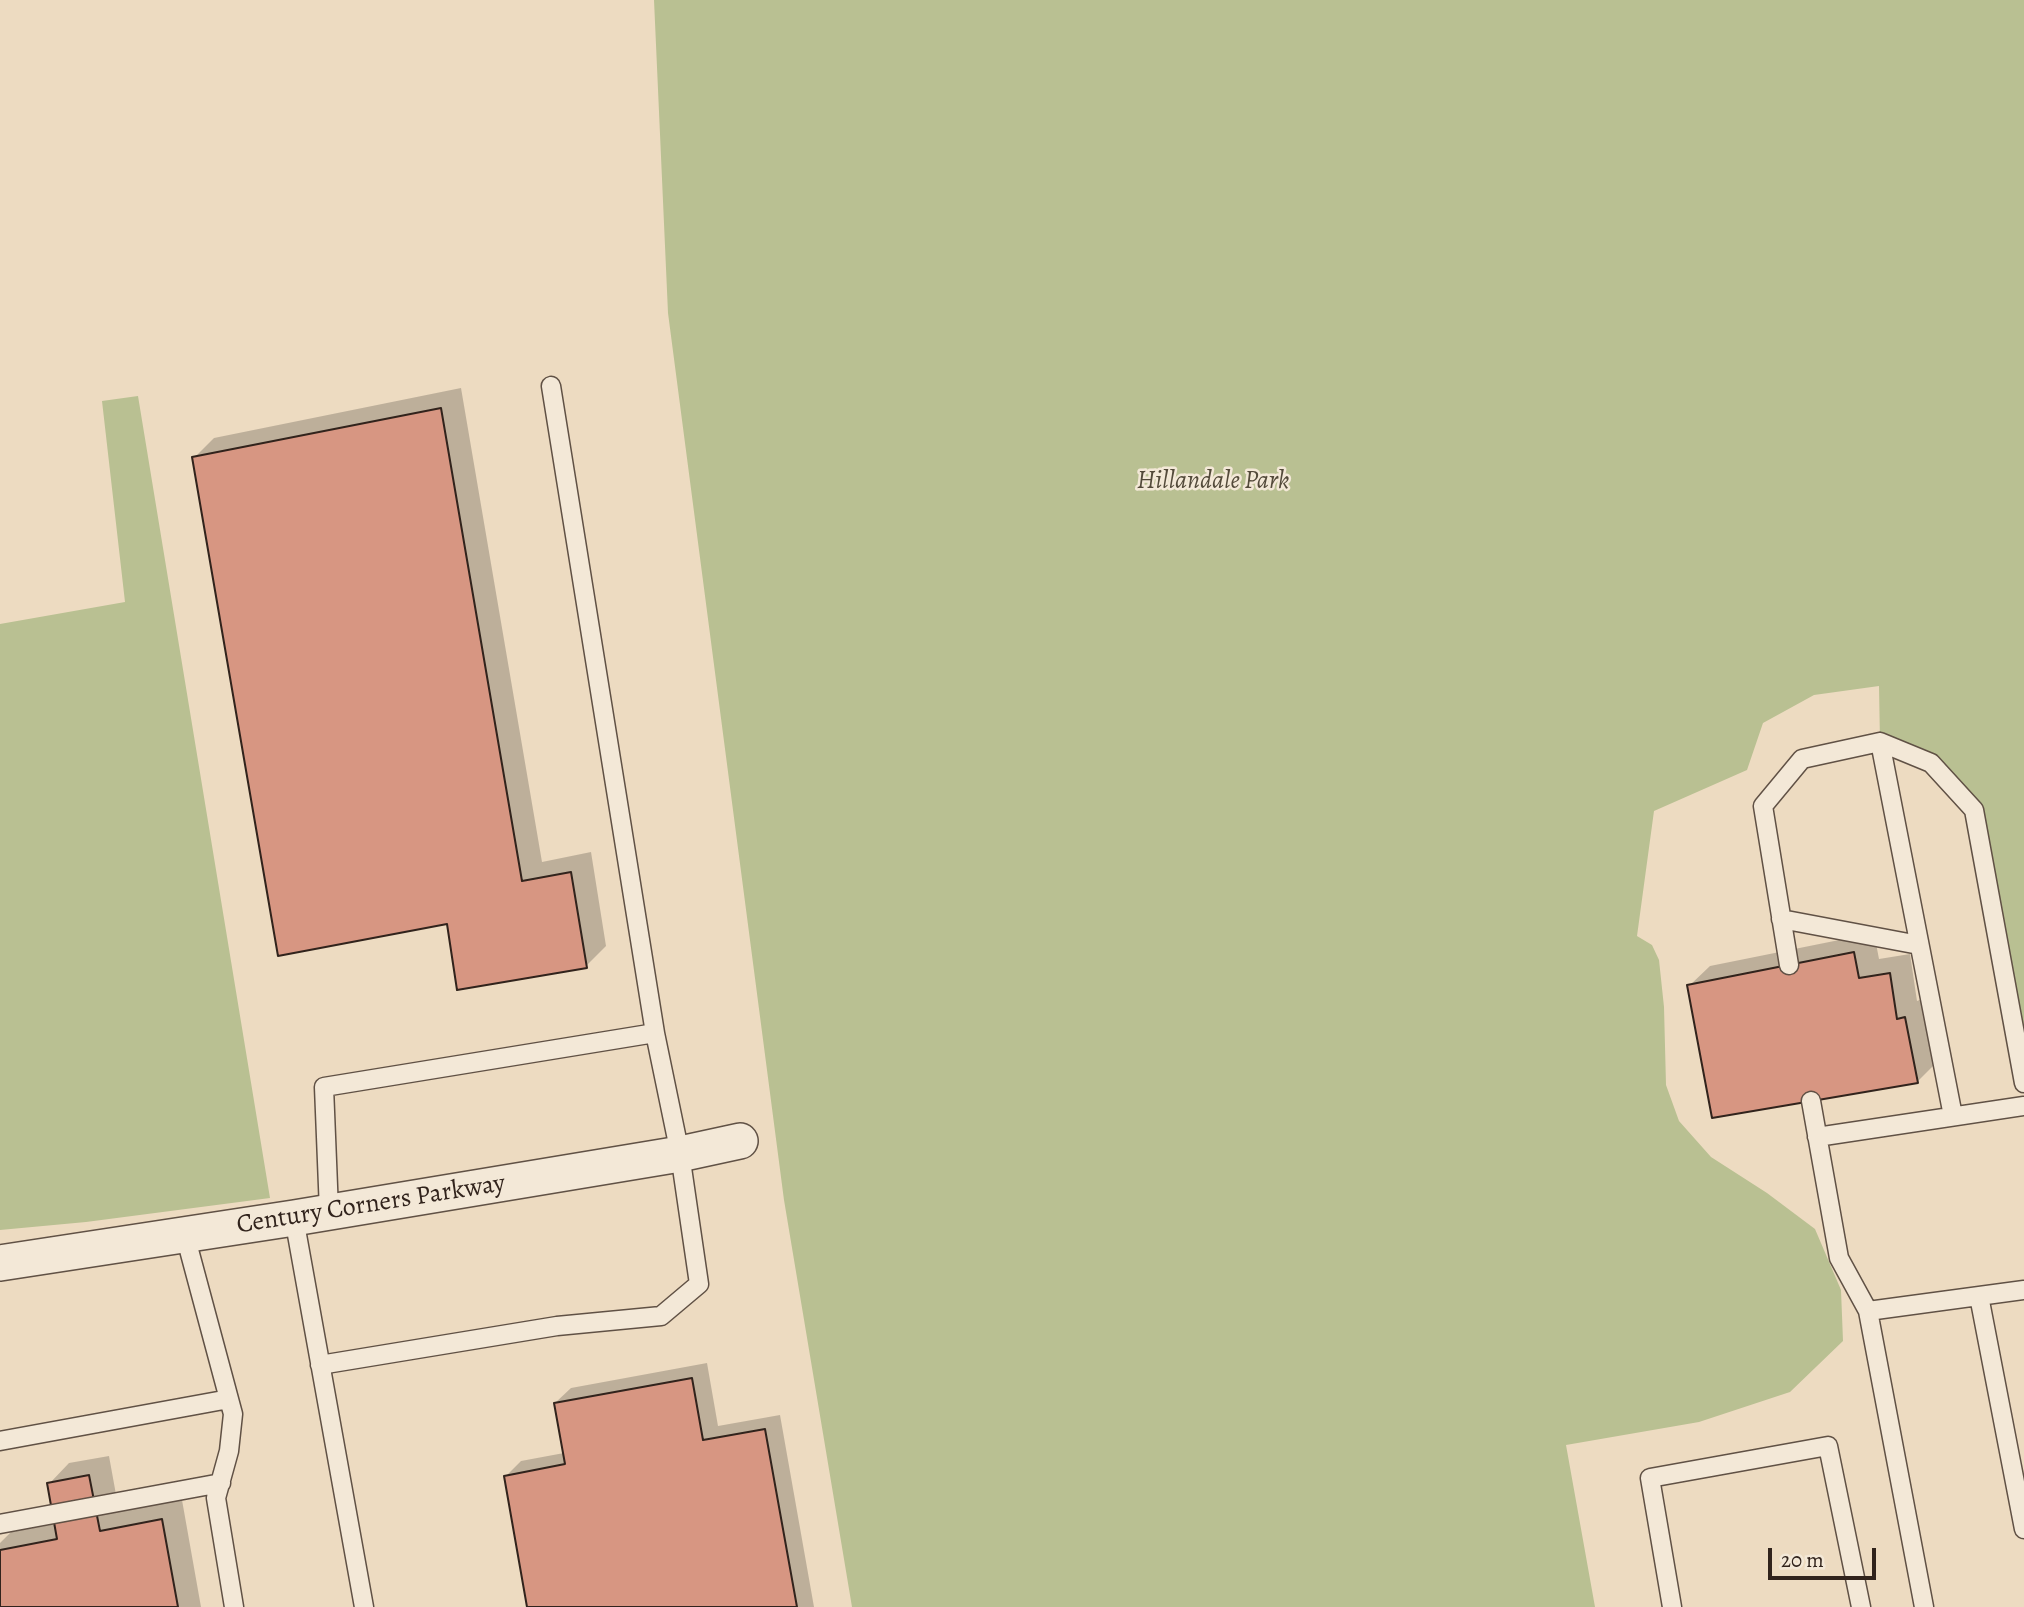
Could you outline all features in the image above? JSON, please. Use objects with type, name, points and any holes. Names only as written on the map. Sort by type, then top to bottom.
[{"type":"street","name":"Century Corners Parkway","points":[[0,1263],[294,1218],[740,1142]]},
{"type":"lane","points":[[320,1365],[557,1326],[661,1315],[699,1284],[680,1154],[655,1033],[551,386]]},
{"type":"lane","points":[[1880,742],[1953,1116]]},
{"type":"lane","points":[[1789,965],[1763,806],[1802,759],[1880,742],[1931,763],[1974,810],[2024,1083]]},
{"type":"lane","points":[[1782,919],[1919,945]]},
{"type":"lane","points":[[329,1211],[324,1087],[655,1033]]},
{"type":"lane","points":[[1811,1101],[1839,1258],[1868,1311],[1924,1607]]},
{"type":"lane","points":[[1817,1137],[2024,1106]]},
{"type":"lane","points":[[294,1218],[364,1607]]},
{"type":"lane","points":[[185,1235],[233,1414],[231,1439],[216,1497],[234,1607]]},
{"type":"lane","points":[[1868,1311],[2024,1290]]},
{"type":"lane","points":[[1979,1296],[2024,1530]]},
{"type":"lane","points":[[0,1441],[229,1399]]},
{"type":"lane","points":[[1672,1607],[1650,1478],[1828,1446],[1861,1607]]},
{"type":"lane","points":[[0,1524],[220,1483]]},
{"type":"green space","name":"Hillandale Park","points":[[654,0],[2024,0],[2024,1083],[1974,810],[1931,763],[1880,742],[1879,686],[1814,695],[1763,723],[1747,770],[1654,811],[1637,936],[1652,945],[1659,960],[1664,1007],[1666,1085],[1679,1121],[1711,1157],[1767,1193],[1815,1229],[1841,1290],[1843,1341],[1790,1392],[1699,1422],[1566,1445],[1595,1607],[852,1607],[784,1200],[668,313]]},
{"type":"green space","points":[[138,396],[270,1198],[86,1222],[0,1230],[0,624],[125,602],[102,401]]},
{"type":"building","points":[[441,408],[522,881],[571,872],[587,968],[457,990],[447,924],[278,956],[192,457]]},
{"type":"building","points":[[1854,952],[1859,978],[1890,973],[1897,1019],[1905,1017],[1918,1083],[1712,1118],[1687,985]]},
{"type":"building","points":[[692,1378],[703,1440],[765,1429],[797,1607],[527,1607],[504,1476],[565,1464],[554,1403]]},
{"type":"building","points":[[89,1475],[100,1531],[162,1519],[178,1607],[0,1607],[0,1550],[57,1539],[47,1483]]}]
